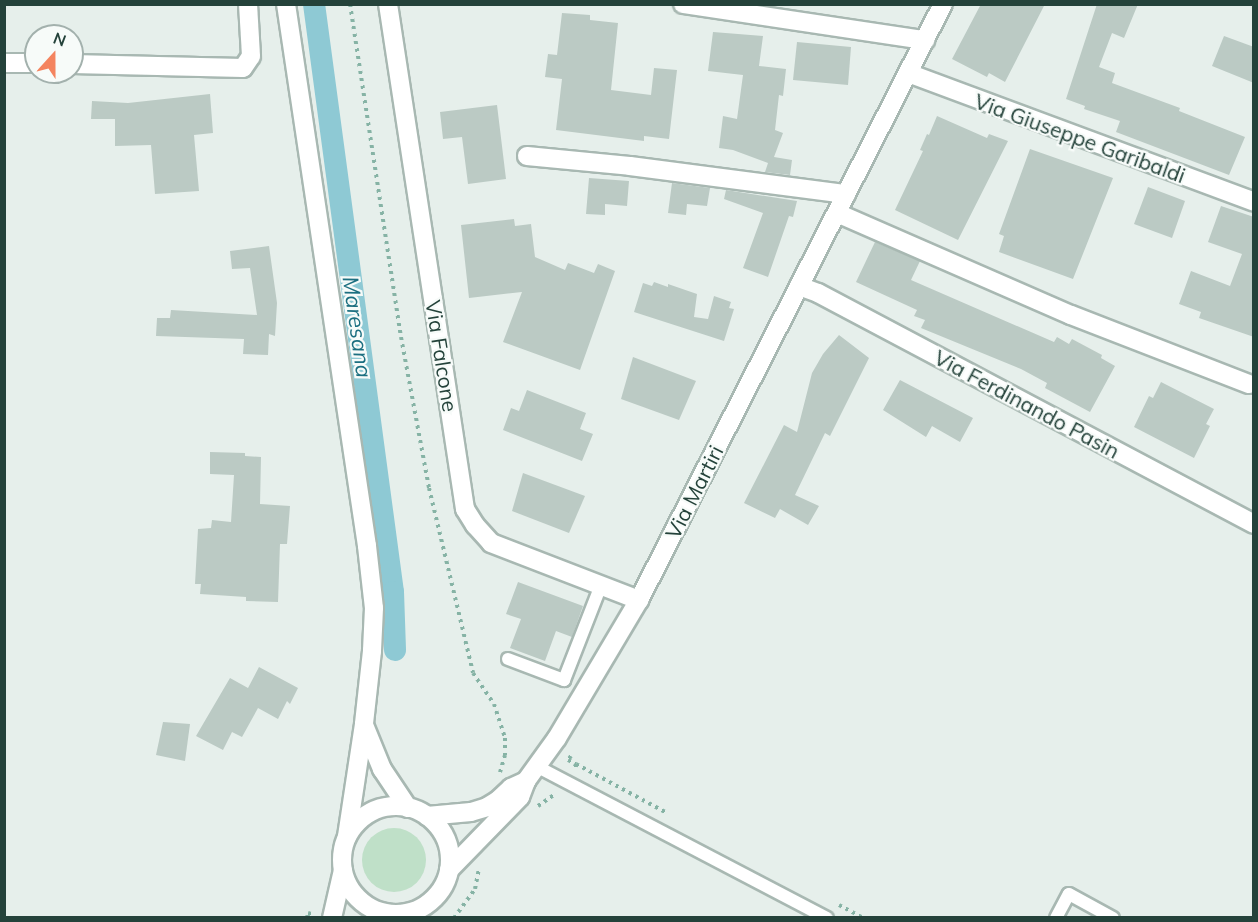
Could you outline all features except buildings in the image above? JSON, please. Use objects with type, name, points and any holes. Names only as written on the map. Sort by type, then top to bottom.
[{"type":"street","points":[[84,64],[243,68],[251,56],[249,4]]},
{"type":"street","points":[[286,4],[367,546],[374,608],[364,724],[347,837],[342,852],[343,870],[348,885],[364,904],[381,912],[402,916],[420,909],[435,898],[443,886],[449,870],[446,841],[438,826],[427,816],[408,808],[391,806],[374,811],[357,822],[347,837]]},
{"type":"street","name":"Via Falcone","points":[[388,4],[465,509],[474,525],[491,543],[639,600]]},
{"type":"street","points":[[683,4],[925,40]]},
{"type":"street","name":"Via Martiri","points":[[449,870],[520,797],[639,600],[943,4]]},
{"type":"street","points":[[4,63],[24,63]]},
{"type":"street","name":"Via Giuseppe Garibaldi","points":[[908,73],[1254,202]]},
{"type":"street","points":[[527,156],[630,166],[846,194]]},
{"type":"street","points":[[837,213],[1071,315],[1249,384]]},
{"type":"street","name":"Via Ferdinando Pasin","points":[[799,286],[818,293],[1254,524]]},
{"type":"street","points":[[364,724],[382,769],[408,808]]},
{"type":"street","name":"Via Martiri","points":[[427,816],[471,812],[497,801],[532,774]]},
{"type":"street","points":[[332,918],[343,870]]},
{"type":"lane","points":[[508,659],[564,680],[601,585]]},
{"type":"lane","points":[[532,774],[827,918]]},
{"type":"lane","points":[[1056,918],[1069,894],[1113,918]]},
{"type":"path","points":[[350,4],[401,337],[429,488],[473,673],[494,704],[505,738],[505,755],[496,783],[505,793]]},
{"type":"green space","points":[[394,828],[406,830],[417,837],[424,848],[426,860],[424,872],[417,883],[406,890],[394,892],[382,890],[371,883],[364,872],[362,860],[364,848],[371,837],[382,830]]},
{"type":"waterway","name":"Maresana","points":[[314,4],[393,592],[395,650]]}]
